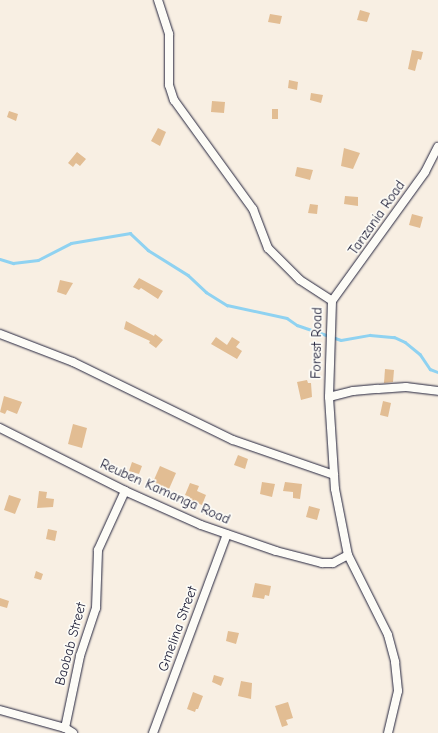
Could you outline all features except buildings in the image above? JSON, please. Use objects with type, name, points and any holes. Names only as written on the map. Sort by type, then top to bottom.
[{"type":"street","name":"Forest Road","points":[[158,0],[169,34],[169,85],[174,100],[253,209],[268,248],[300,280],[332,302],[329,397],[334,475],[348,555],[388,636],[395,662],[398,691],[388,733]]},
{"type":"street","name":"Tanzania Road","points":[[332,302],[425,172],[438,147]]},
{"type":"street","points":[[0,334],[73,362],[233,440],[334,475]]},
{"type":"street","points":[[329,397],[353,391],[378,389],[406,388],[438,391]]},
{"type":"street","name":"Reuben Kamanga Road","points":[[0,428],[125,491],[227,534],[322,563],[334,563],[348,555]]},
{"type":"street","name":"Baobab Street","points":[[65,728],[80,656],[96,608],[98,550],[125,491]]},
{"type":"street","name":"Gmelina Street","points":[[153,733],[227,534]]},
{"type":"street","points":[[0,710],[65,728],[73,733]]},
{"type":"waterway","points":[[0,259],[13,263],[38,260],[71,243],[130,233],[148,250],[188,275],[206,292],[227,305],[287,318],[297,325],[341,340],[370,335],[394,337],[405,342],[420,354],[430,369],[438,372]]}]
